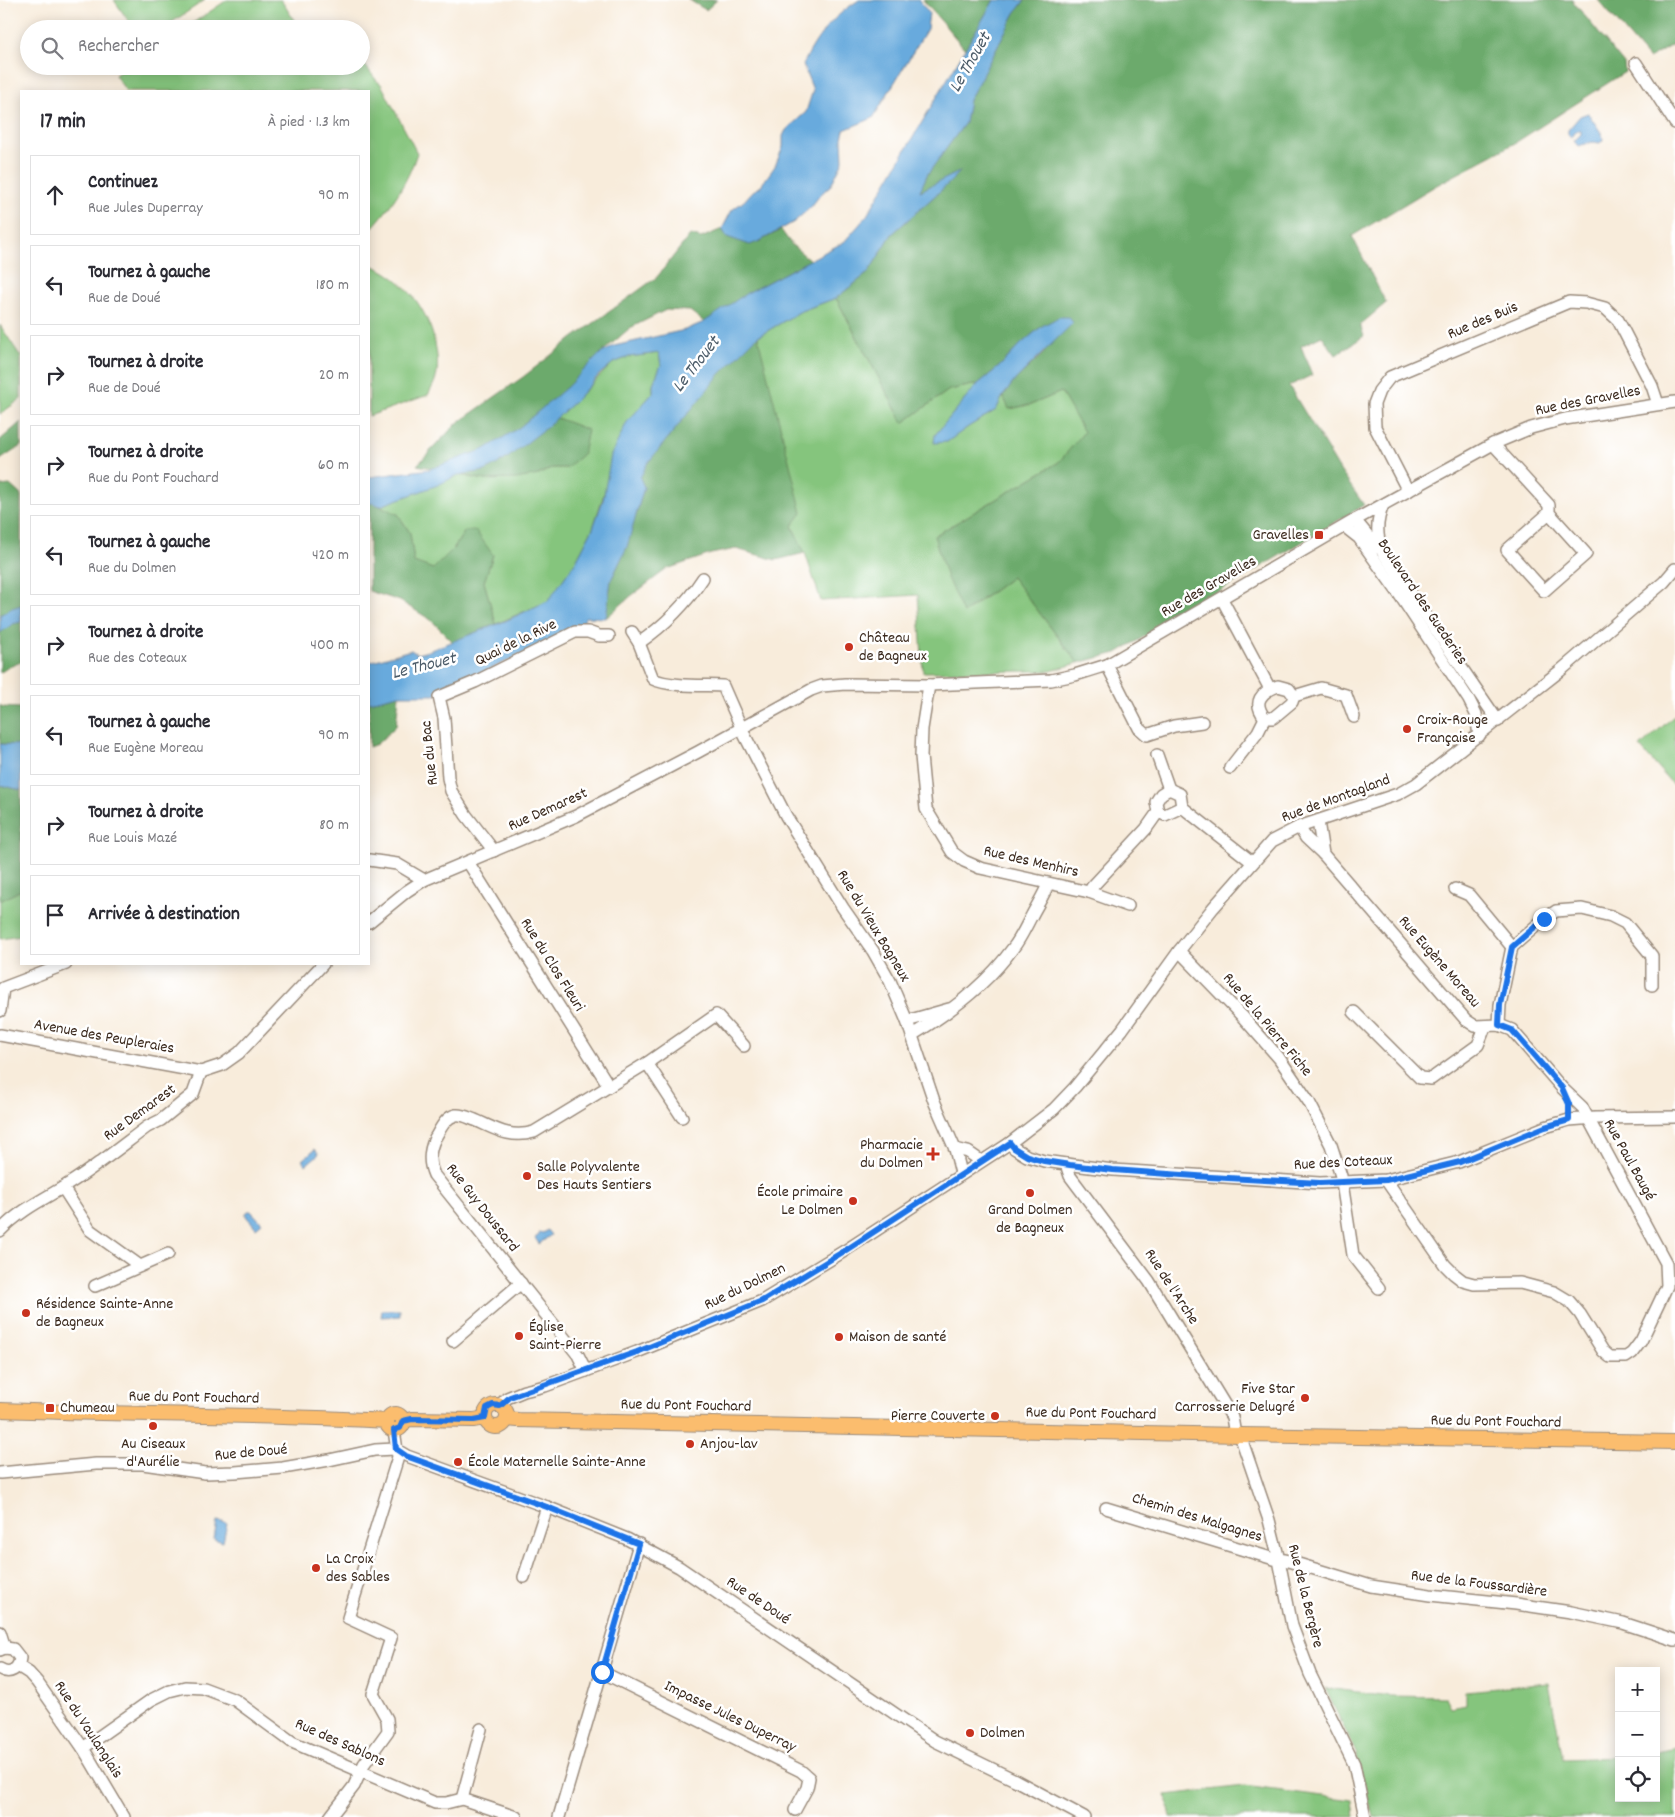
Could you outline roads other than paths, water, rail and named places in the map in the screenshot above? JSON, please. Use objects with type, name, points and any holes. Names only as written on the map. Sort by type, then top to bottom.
[{"type":"main road","points":[[490,1406],[500,1406],[505,1409],[507,1419],[503,1425],[496,1427],[488,1424],[485,1418],[486,1411],[490,1406]]},
{"type":"main road","name":"Rue du Pont Fouchard","points":[[0,1410],[97,1414],[306,1417],[395,1424],[412,1419],[474,1420],[485,1418]]},
{"type":"main road","name":"Rue du Pont Fouchard","points":[[507,1419],[1238,1435],[1675,1442]]},
{"type":"street","points":[[1636,63],[1675,122]]},
{"type":"street","name":"Rue des Buis","points":[[1408,491],[1375,427],[1374,404],[1379,391],[1390,377],[1569,302],[1586,302],[1605,308],[1618,320],[1652,386],[1658,404]]},
{"type":"street","name":"Rue des Gravelles","points":[[742,729],[801,694],[822,686],[844,684],[929,685],[1051,680],[1107,665],[1355,520],[1493,444],[1530,428],[1565,419],[1675,402]]},
{"type":"street","points":[[1493,444],[1549,505],[1549,513],[1586,554],[1544,591],[1507,550],[1549,513]]},
{"type":"street","name":"Boulevard des Guederies","points":[[1383,506],[1378,518],[1377,540],[1383,553]]},
{"type":"street","name":"Boulevard des Guederies","points":[[1355,520],[1383,553],[1494,724]]},
{"type":"street","name":"Boulevard des Guederies","points":[[1345,527],[1359,538],[1365,546],[1469,700],[1476,714],[1479,736]]},
{"type":"street","name":"Rue de Montagland","points":[[1010,1143],[1054,1109],[1075,1087],[1122,1030],[1179,951],[1213,908],[1272,841],[1299,827],[1398,794],[1416,784],[1573,660],[1664,582],[1675,570]]},
{"type":"street","points":[[632,632],[640,643],[674,616],[692,596],[703,578]]},
{"type":"street","points":[[1222,599],[1270,688]]},
{"type":"street","name":"Quai de la Rive","points":[[439,697],[475,682],[575,632],[610,636]]},
{"type":"street","name":"Rue du Vieux Bagneux","points":[[640,643],[653,679],[658,682],[723,686],[742,729],[786,816],[843,908],[873,950],[890,981],[907,1021],[934,1101],[955,1149],[961,1173]]},
{"type":"street","points":[[1107,665],[1139,728],[1147,735],[1174,726],[1202,722]]},
{"type":"street","name":"Rue des Menhirs","points":[[929,685],[922,729],[921,756],[926,809],[952,852],[964,862],[980,868],[1089,892],[1128,906]]},
{"type":"street","points":[[1264,718],[1258,710],[1259,702],[1262,694],[1270,688],[1278,686],[1289,689],[1294,696]]},
{"type":"street","points":[[1294,696],[1321,688],[1346,695],[1354,717]]},
{"type":"street","points":[[1264,718],[1273,718],[1292,702],[1294,696]]},
{"type":"street","name":"Rue du Bac","points":[[439,697],[444,718],[448,778],[451,791],[494,851]]},
{"type":"street","name":"Boulevard des Guederies","points":[[1469,700],[1494,724]]},
{"type":"street","points":[[1230,768],[1258,732],[1264,718]]},
{"type":"street","name":"Rue Demarest","points":[[370,921],[407,891],[424,880],[576,816],[742,729]]},
{"type":"street","points":[[1157,754],[1169,789],[1180,794],[1182,807],[1252,862]]},
{"type":"street","points":[[1089,892],[1146,829],[1158,812],[1156,802],[1161,794],[1169,789]]},
{"type":"street","points":[[1158,812],[1165,815],[1182,807]]},
{"type":"street","points":[[1318,821],[1324,854]]},
{"type":"street","name":"Rue Eugène Moreau","points":[[1299,827],[1306,838],[1324,854],[1466,1020],[1475,1026],[1499,1025]]},
{"type":"street","points":[[370,860],[397,864],[424,880]]},
{"type":"street","name":"Rue du Clos Fleuri","points":[[468,862],[609,1086]]},
{"type":"street","points":[[912,1035],[939,1019],[949,1009],[969,995],[1014,948],[1048,884]]},
{"type":"street","points":[[1455,889],[1469,895],[1512,947]]},
{"type":"street","points":[[1587,1118],[1582,1107],[1562,1088],[1512,1030],[1499,1025],[1500,1005],[1512,947],[1556,911],[1582,909],[1611,916],[1625,924],[1652,956],[1652,985]]},
{"type":"street","name":"Rue de la Pierre Fiche","points":[[1179,951],[1242,1016],[1279,1058],[1309,1102],[1331,1145],[1342,1182],[1353,1255],[1379,1288]]},
{"type":"street","points":[[0,1011],[3,988],[63,965]]},
{"type":"street","points":[[201,1072],[222,1065],[239,1053],[322,965]]},
{"type":"street","points":[[907,1021],[949,1009]]},
{"type":"street","points":[[1354,1012],[1420,1078],[1431,1079],[1478,1045],[1485,1027]]},
{"type":"street","name":"Rue Guy Doussard","points":[[586,1371],[578,1355],[434,1175],[429,1159],[432,1143],[445,1121],[455,1115],[468,1117],[505,1133],[523,1135],[534,1132],[647,1063],[716,1015],[744,1046]]},
{"type":"street","name":"Avenue des Peupleraies","points":[[0,1035],[201,1072]]},
{"type":"street","points":[[647,1063],[682,1117]]},
{"type":"street","name":"Rue Demarest","points":[[0,1231],[37,1201],[63,1188],[147,1127],[161,1120],[193,1094],[201,1072]]},
{"type":"street","points":[[1562,1088],[1569,1104],[1569,1120]]},
{"type":"street","name":"Rue des Coteaux","points":[[1010,1143],[1014,1148],[1027,1156],[1044,1161],[1113,1170],[1292,1182],[1342,1182],[1386,1180],[1460,1162],[1545,1127],[1569,1120],[1675,1116]]},
{"type":"street","name":"Rue Paul Baugé","points":[[1386,1180],[1445,1265],[1454,1274],[1464,1281],[1474,1284],[1520,1284],[1554,1292],[1569,1301],[1574,1307],[1603,1351],[1610,1356],[1626,1356],[1632,1353],[1641,1341],[1671,1287],[1662,1253],[1587,1118]]},
{"type":"street","name":"Rue du Dolmen","points":[[500,1406],[507,1398],[524,1391],[545,1386],[586,1371],[762,1301],[846,1250],[961,1173],[1010,1143]]},
{"type":"street","points":[[955,1149],[968,1152],[981,1161]]},
{"type":"street","name":"Rue de l'Arche","points":[[1066,1164],[1070,1176],[1149,1281],[1232,1417],[1238,1435]]},
{"type":"street","points":[[63,1188],[90,1230],[140,1266]]},
{"type":"street","points":[[95,1286],[168,1254]]},
{"type":"street","points":[[453,1341],[521,1283]]},
{"type":"street","points":[[330,1817],[354,1786],[364,1764],[388,1731],[387,1719],[373,1694],[391,1638],[348,1618],[398,1457],[395,1424]]},
{"type":"street","name":"Rue de la Bergère","points":[[1238,1435],[1269,1520],[1292,1626],[1310,1674],[1354,1764],[1365,1817]]},
{"type":"street","name":"Rue de Doué","points":[[0,1473],[108,1470],[143,1464],[205,1473],[236,1472],[283,1468],[375,1450],[396,1449],[406,1456],[547,1507],[639,1544],[679,1567],[935,1741],[1015,1780],[1084,1817]]},
{"type":"street","points":[[524,1576],[547,1507]]},
{"type":"street","name":"Chemin des Malgagnes","points":[[1106,1508],[1279,1560]]},
{"type":"street","points":[[558,1817],[639,1544]]},
{"type":"street","name":"Rue de la Foussardière","points":[[1279,1560],[1371,1586],[1571,1612],[1623,1623],[1675,1640]]},
{"type":"street","points":[[0,1632],[2,1649]]},
{"type":"street","name":"Rue du Vaulanglais","points":[[2,1649],[13,1649],[18,1654],[20,1658],[18,1666],[29,1673],[37,1682],[83,1748],[124,1817]]},
{"type":"street","points":[[1,1672],[12,1671],[18,1666]]},
{"type":"street","name":"Impasse Jules Duperray","points":[[602,1672],[801,1771],[810,1778],[807,1788],[795,1810]]},
{"type":"street","name":"Rue des Sablons","points":[[83,1748],[151,1700],[169,1691],[185,1687],[203,1688],[234,1700],[292,1742],[435,1803],[446,1803],[462,1799],[516,1817]]},
{"type":"street","points":[[462,1799],[481,1729]]},
{"type":"water","points":[[859,0],[919,0],[929,13],[927,29],[873,118],[844,130],[842,138],[843,161],[831,185],[811,207],[794,222],[750,245],[727,237],[722,229],[732,210],[760,187],[775,166],[783,147],[783,136],[786,130],[806,112],[813,90],[803,65],[808,55],[826,28],[841,13]]},
{"type":"water","name":"Le Thouet","points":[[994,0],[1025,0],[1015,13],[969,100],[965,123],[927,175],[920,191],[961,171],[892,234],[868,273],[836,298],[801,311],[757,337],[720,374],[647,464],[640,478],[644,487],[627,547],[611,580],[606,618],[585,617],[583,626],[435,695],[399,695],[370,702],[370,662],[411,650],[417,654],[428,651],[505,621],[548,601],[576,561],[593,528],[603,500],[611,455],[627,422],[653,393],[653,384],[661,365],[659,353],[629,357],[613,363],[546,428],[506,459],[485,471],[458,475],[438,485],[380,506],[370,504],[370,477],[430,469],[485,449],[520,427],[567,387],[600,354],[614,346],[685,330],[704,322],[747,293],[844,242],[866,217]]},
{"type":"water","points":[[1588,113],[1602,134],[1603,140],[1600,143],[1593,142],[1578,146],[1574,141],[1581,134],[1581,131],[1576,131],[1571,137],[1568,135],[1568,130],[1580,116]]},
{"type":"water","points":[[1059,317],[1069,317],[1073,323],[1016,379],[1003,396],[996,410],[947,442],[934,443],[935,435],[978,384],[1042,326]]},
{"type":"water","points":[[20,605],[20,622],[13,624],[0,633],[0,615]]},
{"type":"water","points":[[0,744],[20,745],[20,790],[0,785]]},
{"type":"water","points":[[315,1149],[319,1154],[306,1165],[302,1160]]},
{"type":"water","points":[[248,1211],[251,1211],[262,1223],[256,1228],[246,1216]]},
{"type":"water","points":[[547,1230],[551,1235],[539,1244],[535,1238],[540,1232],[543,1233]]},
{"type":"water","points":[[382,1310],[400,1310],[400,1316],[381,1317]]},
{"type":"water","points":[[217,1521],[227,1523],[223,1542],[214,1539]]},
{"type":"place","name":"Gravelles","points":[[1319,535]]},
{"type":"place","name":"Château de Bagneux","points":[[849,647]]},
{"type":"place","name":"Croix-Rouge Française","points":[[1407,729]]},
{"type":"place","name":"Pharmacie du Dolmen","points":[[933,1154]]},
{"type":"place","name":"Salle Polyvalente Des Hauts Sentiers","points":[[527,1176]]},
{"type":"place","name":"Grand Dolmen de Bagneux","points":[[1030,1193]]},
{"type":"place","name":"École primaire Le Dolmen","points":[[853,1201]]},
{"type":"place","name":"Résidence Sainte-Anne de Bagneux","points":[[26,1313]]},
{"type":"place","name":"Église Saint-Pierre","points":[[519,1336]]},
{"type":"place","name":"Maison de santé","points":[[839,1337]]},
{"type":"place","name":"Five Star Carrosserie Delugré","points":[[1305,1398]]},
{"type":"place","name":"Chumeau","points":[[50,1408]]},
{"type":"place","name":"Pierre Couverte","points":[[995,1416]]},
{"type":"place","name":"Au Ciseaux d'Aurélie","points":[[153,1426]]},
{"type":"place","name":"Anjou-lav","points":[[690,1444]]},
{"type":"place","name":"École Maternelle Sainte-Anne","points":[[458,1462]]},
{"type":"place","name":"La Croix des Sables","points":[[316,1568]]},
{"type":"place","name":"Dolmen","points":[[970,1733]]}]
